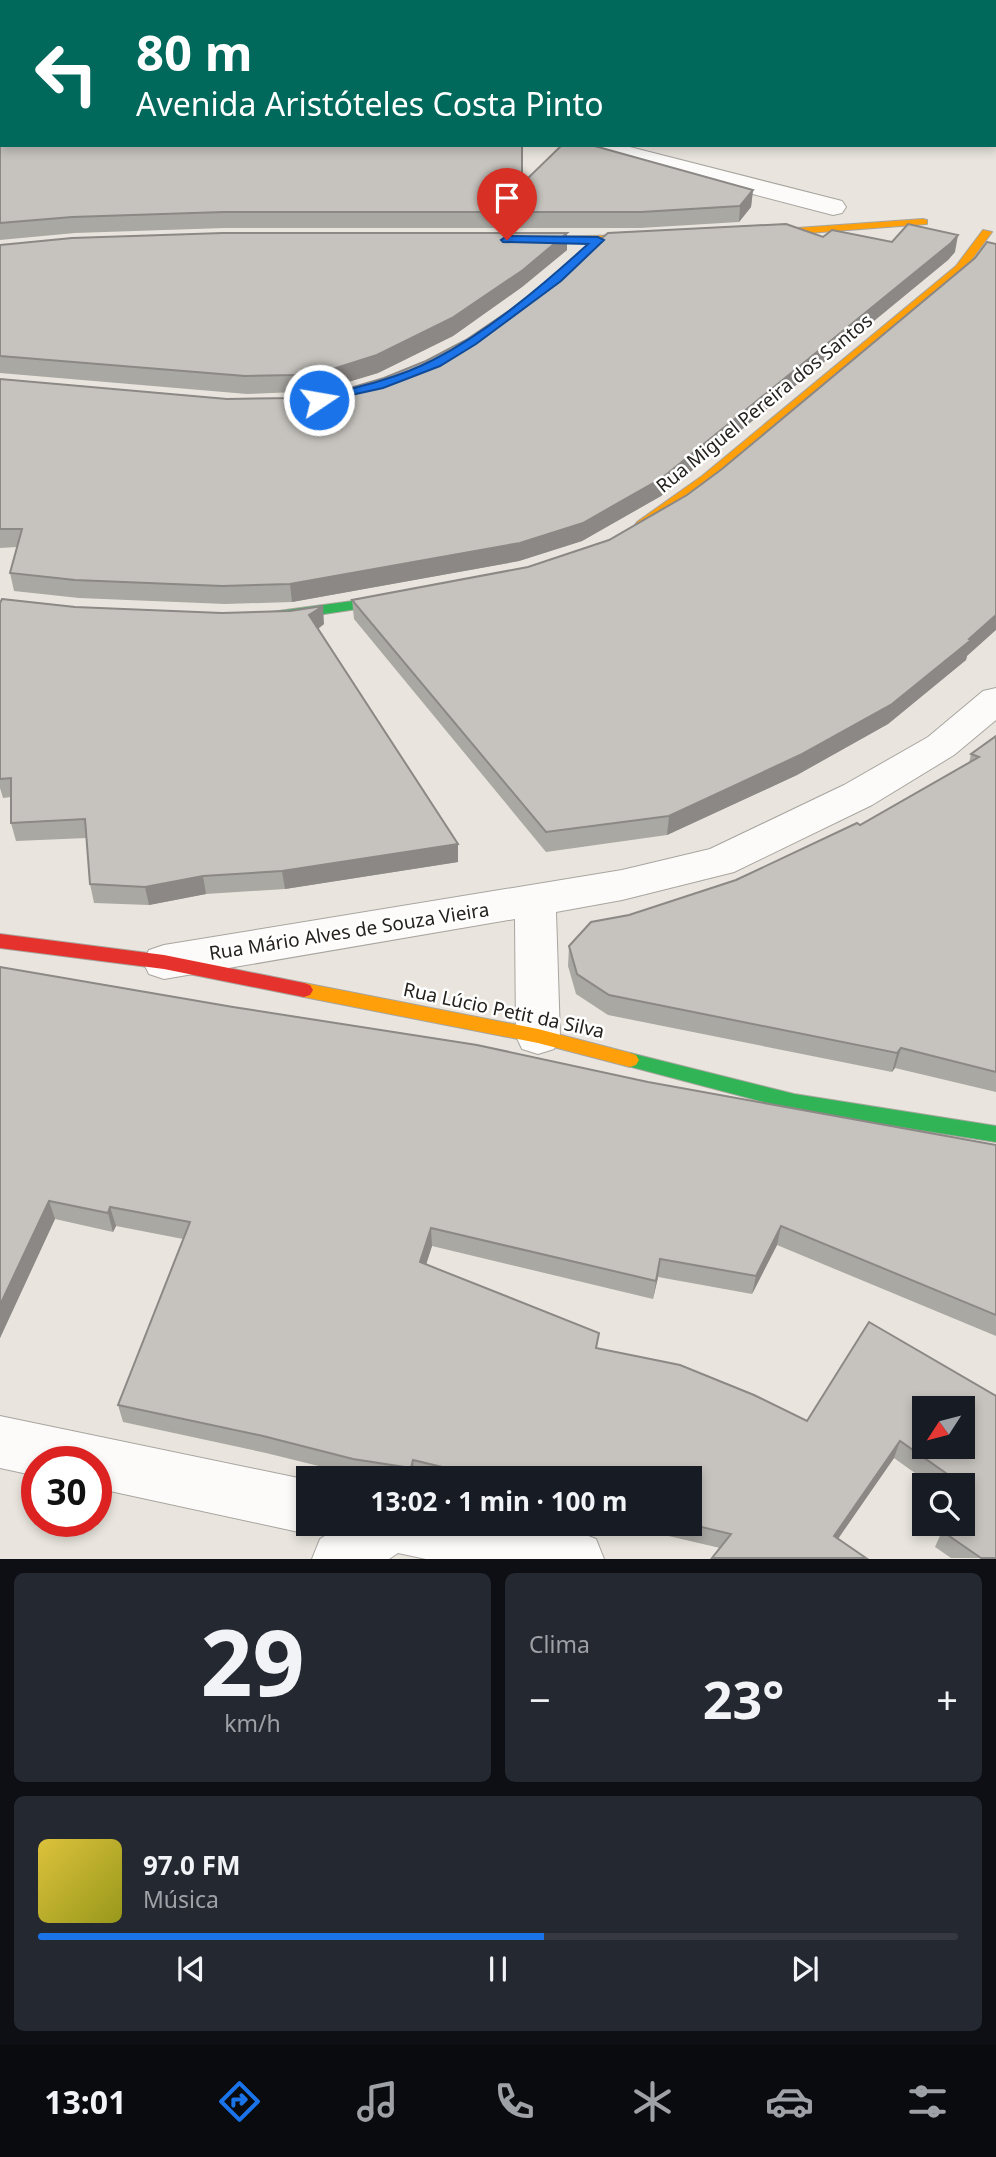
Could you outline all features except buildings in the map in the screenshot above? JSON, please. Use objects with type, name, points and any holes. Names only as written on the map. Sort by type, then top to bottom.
[{"type":"street","points":[[600,147],[846,209],[929,223],[733,234],[846,209]]},
{"type":"street","name":"Rua Miguel Pereira dos Santos","points":[[624,536],[673,505],[707,479],[832,376],[960,268],[986,232]]},
{"type":"street","points":[[497,240],[666,238]]},
{"type":"street","points":[[574,263],[598,240]]},
{"type":"street","points":[[252,617],[292,616],[419,595]]},
{"type":"street","name":"Rua Mário Alves de Souza Vieira","points":[[164,962],[622,885],[720,861],[858,795],[942,746],[996,700]]},
{"type":"street","points":[[535,900],[538,1036]]},
{"type":"street","name":"Rua Lúcio Petit da Silva","points":[[0,941],[164,962],[538,1036],[794,1102],[996,1134]]},
{"type":"street","points":[[0,1442],[21,1446]]},
{"type":"street","points":[[112,1466],[296,1504]]},
{"type":"street","points":[[340,1559],[374,1536]]},
{"type":"street","points":[[450,1536],[576,1559]]},
{"type":"traffic: fast","points":[[271,617],[405,598]]},
{"type":"traffic: fast","points":[[630,1060],[794,1102],[996,1134]]},
{"type":"traffic: slow","points":[[754,234],[923,222]]},
{"type":"traffic: slow","points":[[642,525],[707,479],[960,268],[987,232]]},
{"type":"traffic: slow","points":[[516,240],[652,238]]},
{"type":"traffic: slow","points":[[304,990],[538,1036],[630,1060]]},
{"type":"traffic: jam","points":[[0,941],[164,962],[304,990]]},
{"type":"route","points":[[319,400],[379,386],[412,375],[436,363],[472,342],[557,278],[598,240],[507,240]]}]
